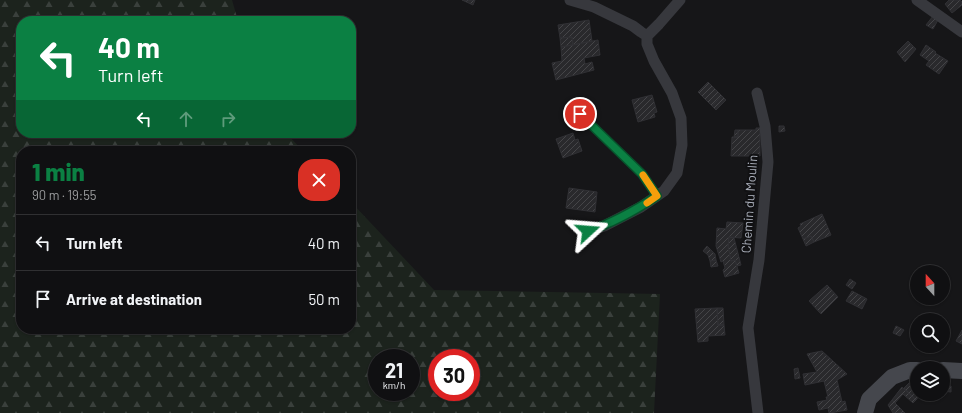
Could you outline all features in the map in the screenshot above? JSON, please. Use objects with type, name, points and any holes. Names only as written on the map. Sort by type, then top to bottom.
[{"type":"main road","points":[[866,413],[869,399],[892,377],[910,370]]},
{"type":"main road","points":[[950,371],[962,372]]},
{"type":"street","points":[[570,0],[594,7],[633,26],[647,36]]},
{"type":"street","points":[[588,231],[604,226],[641,207],[664,191],[677,173],[682,145],[680,118],[672,94],[654,61],[647,44],[647,36],[680,0]]},
{"type":"street","points":[[917,0],[962,32]]},
{"type":"street","name":"Chemin du Moulin","points":[[757,93],[765,126],[768,162],[759,260],[748,328],[758,413]]},
{"type":"lane","points":[[580,114],[642,174],[657,196]]},
{"type":"green space","points":[[0,0],[232,0],[237,16],[16,16],[16,138],[291,138],[298,146],[16,146],[16,334],[356,334],[356,207],[434,290],[660,294],[654,413],[0,413]]},
{"type":"building","points":[[462,0],[475,0],[473,5]]},
{"type":"building","points":[[949,0],[960,0],[962,5],[952,13],[945,4]]},
{"type":"building","points":[[933,16],[938,20],[933,29],[926,25]]},
{"type":"building","points":[[589,20],[592,41],[573,45],[572,37],[560,38],[558,25]]},
{"type":"building","points":[[572,37],[573,45],[561,47],[560,38]]},
{"type":"building","points":[[598,40],[600,55],[584,58],[585,64],[592,62],[594,70],[556,80],[552,63],[562,61],[561,47]]},
{"type":"building","points":[[908,41],[916,49],[905,62],[897,52]]},
{"type":"building","points":[[926,45],[948,61],[939,74],[926,65],[929,61],[920,55]]},
{"type":"building","points":[[708,82],[722,96],[712,106],[698,92]]},
{"type":"building","points":[[652,95],[657,112],[654,113],[655,117],[638,122],[632,100]]},
{"type":"building","points":[[722,96],[726,100],[716,110],[712,106]]},
{"type":"building","points":[[779,126],[784,126],[785,131],[779,132]]},
{"type":"building","points":[[756,128],[760,128],[760,156],[731,156],[732,137],[738,137],[738,130],[756,130]]},
{"type":"building","points":[[735,130],[738,130],[738,137],[734,137]]},
{"type":"building","points":[[573,133],[575,140],[578,139],[582,151],[563,158],[556,139]]},
{"type":"building","points":[[569,188],[597,192],[595,212],[566,208]]},
{"type":"building","points":[[822,214],[831,235],[814,242],[811,236],[803,239],[798,228],[801,226],[800,224]]},
{"type":"building","points":[[727,222],[743,223],[741,238],[729,237],[728,246],[731,261],[735,260],[739,273],[725,277],[723,261],[721,262],[716,246],[717,228],[726,229]]},
{"type":"building","points":[[811,236],[814,242],[806,246],[803,239]]},
{"type":"building","points":[[729,237],[734,238],[741,265],[737,266],[735,260],[731,261],[728,246]]},
{"type":"building","points":[[707,246],[715,254],[716,260],[710,261],[708,255],[703,251]]},
{"type":"building","points":[[716,260],[718,266],[711,267],[710,261]]},
{"type":"building","points":[[850,279],[856,283],[852,289],[846,285]]},
{"type":"building","points":[[827,285],[838,297],[821,314],[809,301]]},
{"type":"building","points":[[852,291],[867,299],[862,309],[846,301]]},
{"type":"building","points":[[717,308],[723,308],[724,325],[718,325]]},
{"type":"building","points":[[717,308],[718,325],[724,325],[725,335],[708,336],[708,341],[698,342],[695,309]]},
{"type":"building","points":[[896,326],[904,330],[900,336],[893,333]]},
{"type":"building","points":[[962,330],[962,344],[956,341]]},
{"type":"building","points":[[822,351],[847,374],[837,380],[842,402],[845,401],[847,410],[829,413],[828,408],[819,410],[817,402],[827,400],[826,397],[828,397],[824,381],[805,385],[803,374],[817,372],[807,354]]},
{"type":"building","points":[[798,368],[800,378],[795,379],[794,369]]},
{"type":"building","points":[[910,382],[910,394],[904,388]]},
{"type":"building","points":[[902,387],[910,394],[910,400],[903,394],[895,403],[892,400]]},
{"type":"building","points":[[892,400],[905,413],[893,413],[888,405]]},
{"type":"slow traffic","points":[[643,175],[657,196],[647,203]]},
{"type":"route","points":[[580,114],[642,174],[657,196],[641,207],[604,226],[588,231]]}]
